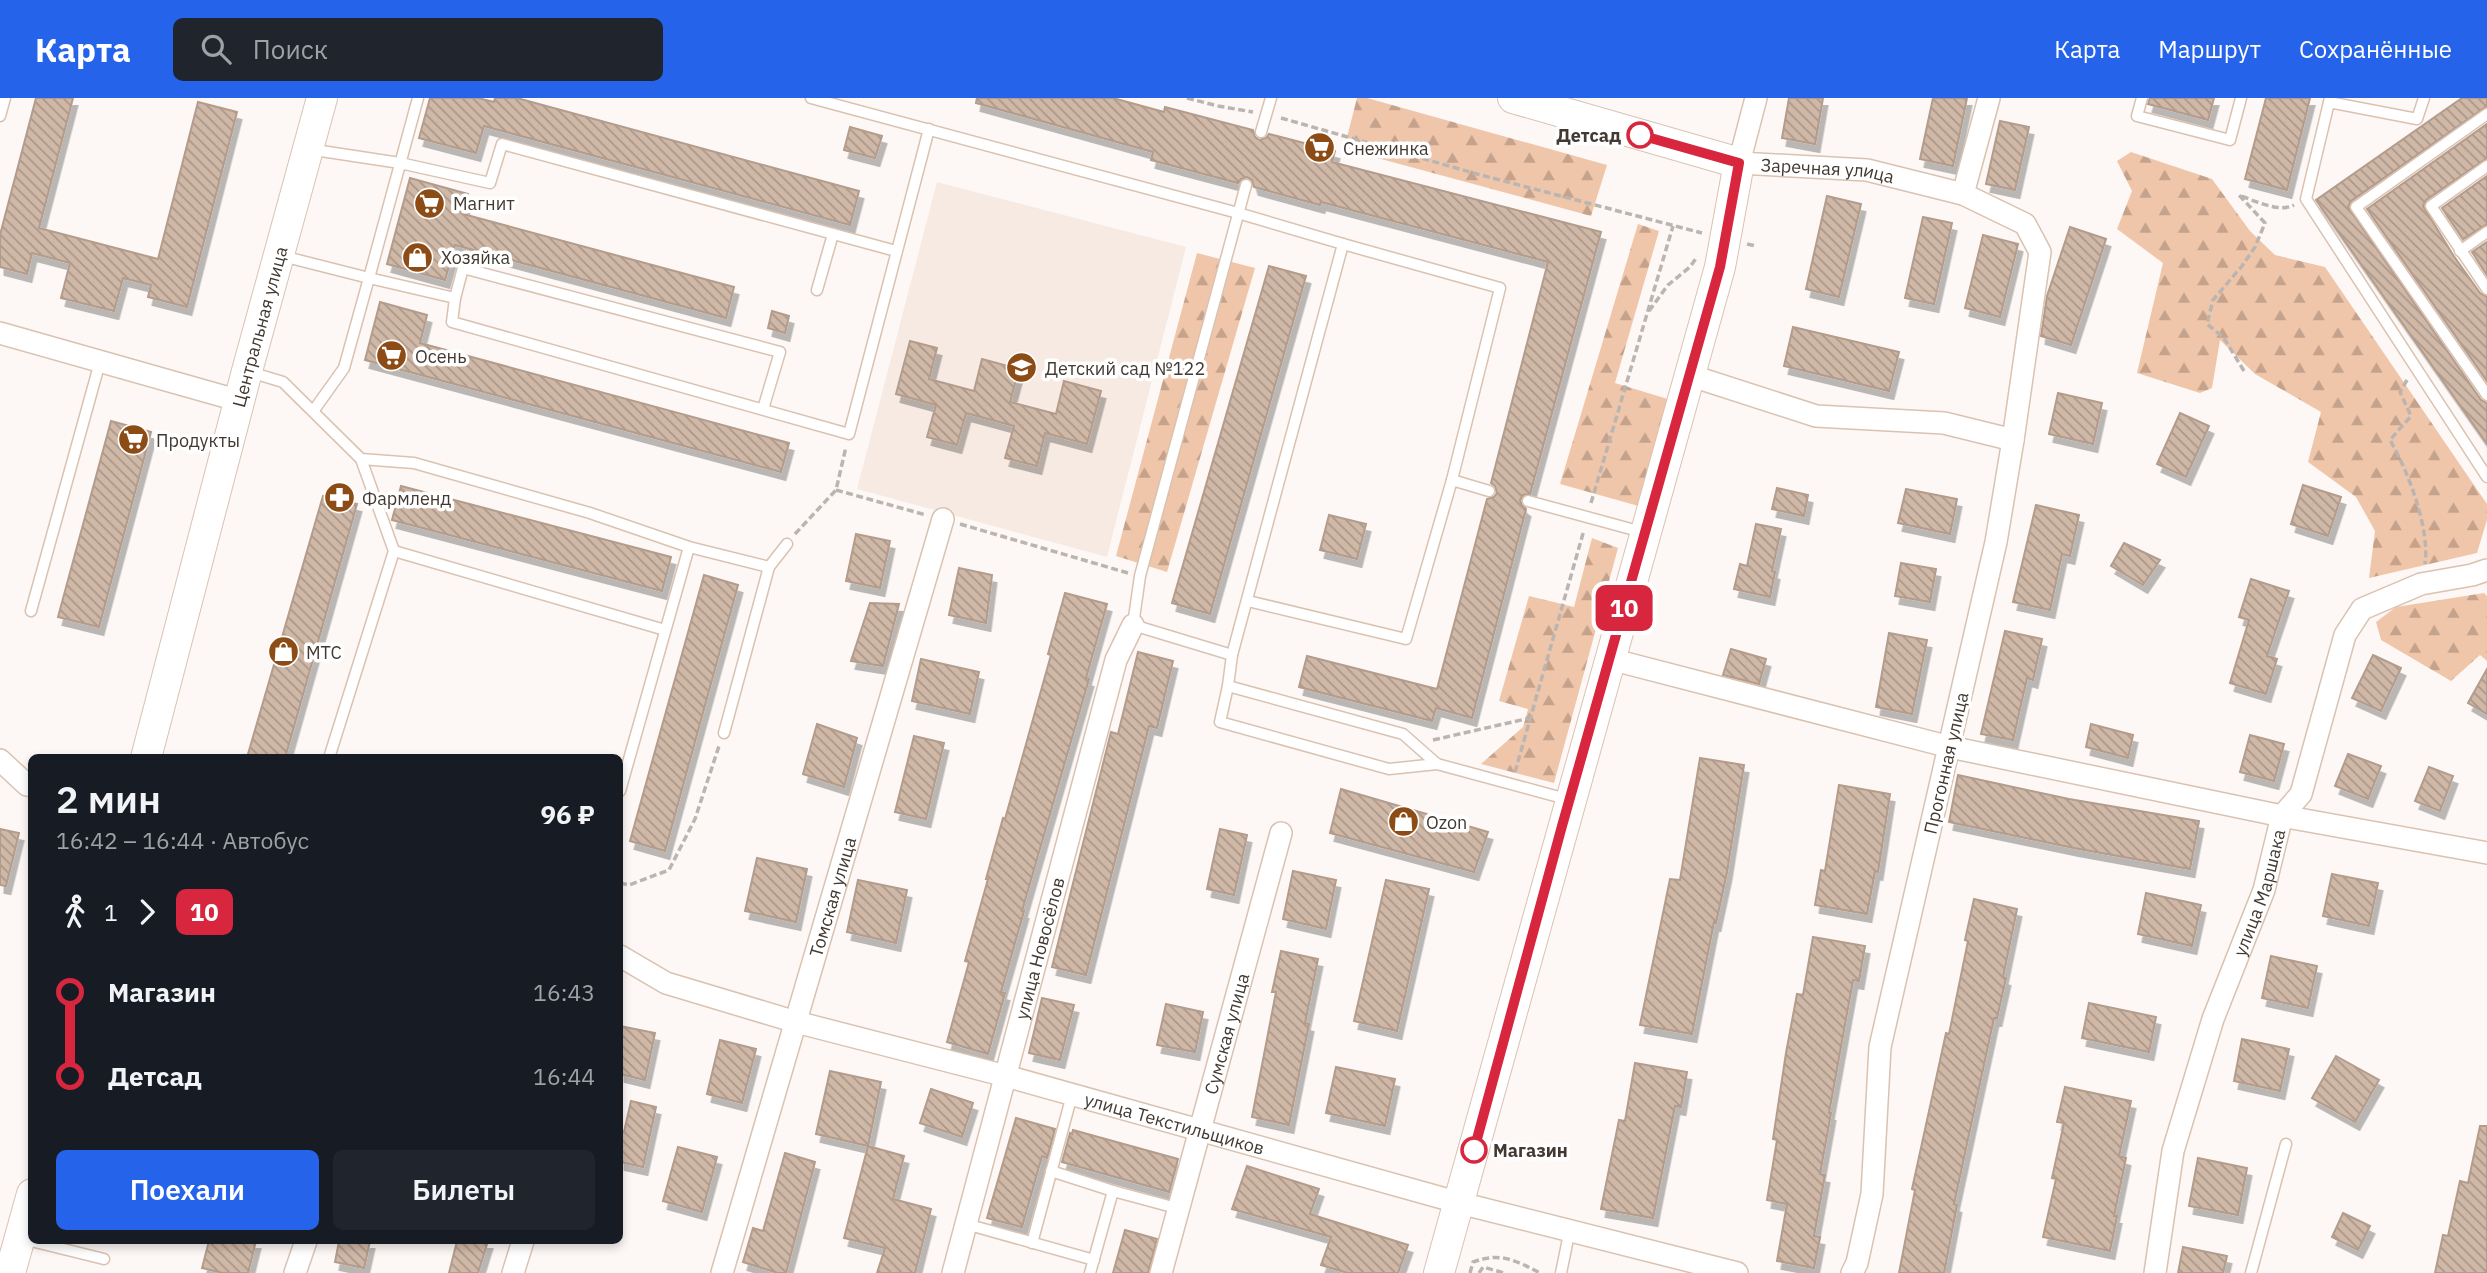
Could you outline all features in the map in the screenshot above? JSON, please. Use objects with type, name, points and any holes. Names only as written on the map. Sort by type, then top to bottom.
[{"type":"street","name":"Центральная улица","points":[[147,754],[247,371],[322,98]]},
{"type":"street","name":"Заречная улица","points":[[1513,98],[1739,163],[1867,170],[1963,194],[2025,224],[2040,252]]},
{"type":"street","points":[[1439,1273],[1720,267],[1739,163],[1756,98]]},
{"type":"street","points":[[1963,194],[1989,98]]},
{"type":"street","name":"Прогонная улица","points":[[1852,1273],[1857,1263],[1872,1194],[1880,1047],[1996,542],[2040,252]]},
{"type":"street","points":[[0,333],[240,401]]},
{"type":"street","points":[[1689,375],[1816,416],[1944,422],[2013,440]]},
{"type":"street","name":"Томская улица","points":[[722,1273],[943,519]]},
{"type":"street","name":"улица Маршака","points":[[2155,1273],[2173,1151],[2213,1019],[2264,890],[2282,816],[2301,794],[2346,635],[2362,609],[2421,584],[2487,570]]},
{"type":"street","name":"улица Новосёлов","points":[[953,1273],[1116,660],[1133,625]]},
{"type":"street","points":[[1610,659],[1950,747],[2282,816],[2487,853]]},
{"type":"street","points":[[0,760],[28,785]]},
{"type":"street","name":"Сумская улица","points":[[1161,1273],[1281,833]]},
{"type":"street","name":"улица Текстильщиков","points":[[623,958],[666,983],[796,1022],[1202,1129],[1460,1203],[1737,1273]]},
{"type":"street","points":[[10,1273],[28,1209]]},
{"type":"street","points":[[295,1273],[305,1244]]},
{"type":"street","points":[[513,1273],[522,1244]]},
{"type":"lane","points":[[0,116],[5,98]]},
{"type":"lane","points":[[314,410],[344,368],[418,98]]},
{"type":"lane","points":[[811,98],[1238,213],[1500,288],[1452,480],[1406,639],[1248,601]]},
{"type":"lane","points":[[1261,132],[1270,98]]},
{"type":"lane","points":[[2142,98],[2137,116],[2230,140],[2241,98]]},
{"type":"lane","points":[[2424,98],[2417,119],[2329,100],[2306,199],[2487,477]]},
{"type":"lane","points":[[2487,114],[2356,206],[2487,395]]},
{"type":"lane","points":[[763,409],[780,352],[463,268],[452,322],[849,434],[929,130]]},
{"type":"lane","points":[[308,149],[400,163],[490,183],[502,144],[897,251]]},
{"type":"lane","points":[[2487,166],[2431,206],[2487,289]]},
{"type":"lane","points":[[1232,654],[1133,625],[1140,576],[1246,185]]},
{"type":"lane","points":[[2459,251],[2487,232]]},
{"type":"lane","points":[[817,290],[833,234]]},
{"type":"lane","points":[[1343,244],[1232,654],[1220,722],[1389,769],[1437,764],[1570,800]]},
{"type":"lane","points":[[279,256],[455,299]]},
{"type":"lane","points":[[30,611],[100,362]]},
{"type":"lane","points":[[247,371],[283,382],[361,459],[394,551],[331,754]]},
{"type":"lane","points":[[361,459],[414,463],[590,513],[689,547],[769,567]]},
{"type":"lane","points":[[1452,480],[1489,491]]},
{"type":"lane","points":[[1528,501],[1645,533]]},
{"type":"lane","points":[[724,733],[769,567],[787,544]]},
{"type":"lane","points":[[623,781],[689,547]]},
{"type":"lane","points":[[394,551],[665,630]]},
{"type":"lane","points":[[1228,686],[1403,734],[1437,764]]},
{"type":"lane","points":[[1032,1242],[1072,1095]]},
{"type":"lane","points":[[2251,1273],[2286,1144]]},
{"type":"lane","points":[[1051,1171],[1180,1209]]},
{"type":"lane","points":[[1090,1273],[1113,1191]]},
{"type":"lane","points":[[966,1224],[1094,1260]]},
{"type":"lane","points":[[1561,1273],[1570,1229]]},
{"type":"lane","points":[[20,1238],[28,1240]]},
{"type":"lane","points":[[44,1244],[104,1259]]},
{"type":"path","points":[[1187,98],[1266,114],[1712,236]]},
{"type":"path","points":[[2244,371],[2224,338],[2207,324],[2213,300],[2255,247],[2265,223],[2239,195],[2287,209],[2306,199]]},
{"type":"path","points":[[1512,784],[1672,226]]},
{"type":"path","points":[[1646,316],[1668,285],[1690,267],[1698,256]]},
{"type":"path","points":[[2414,367],[2400,393],[2411,416],[2390,440],[2404,464],[2423,530],[2426,559],[2421,584]]},
{"type":"path","points":[[787,544],[836,490],[849,434]]},
{"type":"path","points":[[836,490],[1140,576]]},
{"type":"path","points":[[1413,743],[1530,718]]},
{"type":"path","points":[[623,884],[629,885],[669,870],[695,819],[724,733]]},
{"type":"path","points":[[1470,1273],[1473,1262],[1489,1256],[1517,1261],[1539,1273]]},
{"type":"path","points":[[1479,1273],[1482,1266],[1503,1273]]},
{"type":"shaded area","name":"Детский сад №122","points":[[937,182],[1186,247],[1107,557],[857,489]]},
{"type":"green space","points":[[1357,98],[1367,98],[1607,165],[1591,216],[1344,149]]},
{"type":"green space","points":[[2131,152],[2212,179],[2250,231],[2275,255],[2325,267],[2487,504],[2487,520],[2477,553],[2369,578],[2375,531],[2356,497],[2308,462],[2321,412],[2255,374],[2220,340],[2212,388],[2200,393],[2137,373],[2163,263],[2117,229],[2132,191],[2117,161]]},
{"type":"green space","points":[[1638,224],[1659,231],[1615,383],[1671,400],[1642,507],[1560,484]]},
{"type":"green space","points":[[1197,253],[1255,268],[1167,572],[1116,556]]},
{"type":"green space","points":[[1592,538],[1618,548],[1554,783],[1481,764],[1523,727],[1528,709],[1499,701],[1529,596],[1574,607]]},
{"type":"green space","points":[[2484,593],[2487,596],[2487,661],[2480,655],[2451,681],[2381,640],[2376,622],[2396,607]]},
{"type":"building","points":[[36,98],[73,98],[39,228],[158,259],[198,102],[237,112],[187,307],[148,297],[151,285],[123,278],[114,311],[61,298],[70,263],[32,253],[27,274],[0,267],[0,235]]},
{"type":"building","points":[[430,98],[478,98],[494,102],[495,98],[517,98],[859,191],[850,225],[484,126],[476,153],[419,138]]},
{"type":"building","points":[[977,98],[1113,98],[1164,112],[1165,107],[1253,130],[1259,140],[1269,134],[1335,151],[1332,162],[1601,232],[1530,494],[1523,495],[1520,500],[1526,509],[1472,718],[1436,708],[1432,721],[1299,687],[1307,656],[1437,689],[1487,499],[1497,493],[1491,483],[1548,262],[1254,187],[1252,180],[1247,177],[1238,183],[1151,160],[1153,152],[976,103]]},
{"type":"building","points":[[1789,98],[1823,98],[1815,144],[1782,138]]},
{"type":"building","points":[[1933,98],[1967,98],[1953,166],[1920,159]]},
{"type":"building","points":[[2150,98],[2214,98],[2208,120],[2148,104]]},
{"type":"building","points":[[2266,98],[2310,98],[2287,190],[2245,179]]},
{"type":"building","points":[[2462,98],[2487,98],[2487,106],[2351,201],[2348,207],[2481,400],[2487,403],[2487,444],[2316,200]]},
{"type":"building","points":[[2000,121],[2029,127],[2015,190],[1986,184]]},
{"type":"building","points":[[2487,124],[2487,158],[2426,200],[2423,206],[2453,255],[2480,293],[2487,297],[2487,381],[2367,209]]},
{"type":"building","points":[[850,127],[882,136],[875,158],[844,150]]},
{"type":"building","points":[[2487,176],[2487,224],[2463,239],[2442,208]]},
{"type":"building","points":[[410,178],[468,194],[463,214],[734,287],[726,318],[455,245],[445,280],[387,264]]},
{"type":"building","points":[[1827,196],[1861,204],[1839,297],[1806,289]]},
{"type":"building","points":[[1923,217],[1952,223],[1934,304],[1905,298]]},
{"type":"building","points":[[2070,227],[2106,239],[2071,345],[2041,336],[2047,296]]},
{"type":"building","points":[[1983,235],[2018,244],[2000,317],[1965,308]]},
{"type":"building","points":[[2487,242],[2487,275],[2472,252]]},
{"type":"building","points":[[1269,266],[1306,276],[1210,614],[1172,603]]},
{"type":"building","points":[[380,302],[427,315],[420,343],[789,443],[781,472],[365,360]]},
{"type":"building","points":[[772,311],[789,316],[785,333],[768,328]]},
{"type":"building","points":[[1793,327],[1899,352],[1889,391],[1784,366]]},
{"type":"building","points":[[910,341],[937,348],[929,379],[974,391],[982,359],[1019,369],[1010,402],[1056,414],[1064,381],[1101,391],[1087,444],[1045,433],[1037,466],[1005,458],[1014,426],[966,413],[957,445],[927,437],[936,405],[896,394]]},
{"type":"building","points":[[2058,393],[2102,403],[2093,444],[2049,434]]},
{"type":"building","points":[[2180,413],[2209,426],[2186,477],[2157,464]]},
{"type":"building","points":[[111,421],[151,432],[99,627],[58,617]]},
{"type":"building","points":[[2303,485],[2341,497],[2328,536],[2291,524]]},
{"type":"building","points":[[401,486],[671,557],[662,591],[392,520]]},
{"type":"building","points":[[1777,488],[1808,495],[1804,516],[1772,509]]},
{"type":"building","points":[[1906,489],[1957,499],[1950,534],[1898,523]]},
{"type":"building","points":[[323,496],[357,504],[286,754],[248,754]]},
{"type":"building","points":[[2036,505],[2079,515],[2070,556],[2062,554],[2050,610],[2013,602]]},
{"type":"building","points":[[1329,515],[1366,524],[1357,559],[1320,550]]},
{"type":"building","points":[[1756,524],[1781,529],[1772,571],[1775,572],[1770,597],[1734,589],[1740,564],[1747,566]]},
{"type":"building","points":[[856,534],[890,541],[880,588],[846,581]]},
{"type":"building","points":[[2124,543],[2160,560],[2143,585],[2111,566]]},
{"type":"building","points":[[1901,563],[1936,569],[1930,602],[1895,596]]},
{"type":"building","points":[[959,568],[992,575],[986,623],[949,615]]},
{"type":"building","points":[[704,575],[738,585],[665,851],[630,841]]},
{"type":"building","points":[[2251,579],[2289,591],[2267,656],[2277,659],[2266,694],[2230,683],[2249,620],[2239,617]]},
{"type":"building","points":[[1065,593],[1107,604],[1086,678],[1089,679],[1022,911],[1001,992],[1005,993],[988,1054],[947,1042],[969,962],[965,961],[986,879],[1051,655],[1048,654]]},
{"type":"building","points":[[870,603],[899,604],[883,666],[851,661]]},
{"type":"building","points":[[2005,631],[2042,639],[2033,680],[2027,678],[2013,740],[1981,734]]},
{"type":"building","points":[[1889,633],[1927,640],[1912,714],[1876,707]]},
{"type":"building","points":[[1731,649],[1766,659],[1759,684],[1723,675]]},
{"type":"building","points":[[1138,652],[1173,661],[1157,728],[1149,726],[1086,975],[1052,967],[1111,732],[1118,734]]},
{"type":"building","points":[[2373,655],[2401,668],[2381,711],[2352,698]]},
{"type":"building","points":[[921,659],[979,672],[970,714],[912,701]]},
{"type":"building","points":[[2487,669],[2487,714],[2468,703]]},
{"type":"building","points":[[817,724],[857,738],[844,787],[803,774]]},
{"type":"building","points":[[2091,724],[2133,735],[2128,758],[2086,747]]},
{"type":"building","points":[[2250,735],[2284,744],[2274,781],[2240,772]]},
{"type":"building","points":[[914,736],[944,743],[926,819],[895,812]]},
{"type":"building","points":[[2348,754],[2381,766],[2368,799],[2335,786]]},
{"type":"building","points":[[1700,758],[1744,765],[1727,872],[1716,923],[1714,922],[1692,1034],[1640,1025],[1670,879],[1680,880]]},
{"type":"building","points":[[2429,767],[2453,776],[2440,811],[2415,801]]},
{"type":"building","points":[[1958,775],[2069,799],[2199,821],[2190,869],[1949,822]]},
{"type":"building","points":[[1839,785],[1890,794],[1878,872],[1875,871],[1867,914],[1815,905],[1821,870],[1825,871]]},
{"type":"building","points":[[1341,789],[1488,832],[1474,872],[1330,833]]},
{"type":"building","points":[[0,829],[19,833],[6,886],[0,885]]},
{"type":"building","points":[[1220,829],[1247,835],[1234,895],[1207,889]]},
{"type":"building","points":[[757,858],[807,869],[796,922],[745,911]]},
{"type":"building","points":[[1293,871],[1336,880],[1326,929],[1283,919]]},
{"type":"building","points":[[2332,874],[2378,883],[2369,926],[2323,916]]},
{"type":"building","points":[[858,880],[907,890],[896,943],[847,932]]},
{"type":"building","points":[[1386,880],[1429,889],[1397,1031],[1354,1021]]},
{"type":"building","points":[[2146,893],[2201,905],[2192,946],[2138,934]]},
{"type":"building","points":[[1974,899],[2017,909],[2003,977],[2006,978],[1997,1018],[1994,1018],[1954,1204],[1957,1205],[1944,1273],[1899,1273],[1915,1190],[1912,1189],[1946,1033],[1949,1034]]},
{"type":"building","points":[[1813,937],[1865,946],[1859,981],[1853,980],[1829,1113],[1820,1174],[1825,1175],[1814,1236],[1820,1237],[1814,1268],[1777,1261],[1787,1204],[1767,1200],[1777,1140],[1773,1139],[1786,1053],[1797,994],[1803,995]]},
{"type":"building","points":[[1281,951],[1318,959],[1305,1023],[1309,1024],[1289,1125],[1252,1117],[1276,992],[1272,992]]},
{"type":"building","points":[[2271,956],[2317,966],[2308,1008],[2262,998]]},
{"type":"building","points":[[1042,998],[1074,1005],[1060,1060],[1029,1053]]},
{"type":"building","points":[[2089,1003],[2156,1017],[2149,1052],[2082,1038]]},
{"type":"building","points":[[1166,1004],[1203,1012],[1195,1052],[1157,1045]]},
{"type":"building","points":[[623,1027],[655,1033],[645,1080],[623,1075]]},
{"type":"building","points":[[2242,1039],[2289,1049],[2280,1091],[2234,1081]]},
{"type":"building","points":[[720,1040],[756,1049],[742,1103],[707,1094]]},
{"type":"building","points":[[2336,1056],[2379,1080],[2355,1122],[2312,1098]]},
{"type":"building","points":[[1635,1063],[1687,1072],[1681,1107],[1675,1106],[1653,1218],[1601,1209],[1619,1120],[1625,1121]]},
{"type":"building","points":[[1336,1067],[1395,1079],[1385,1126],[1326,1113]]},
{"type":"building","points":[[830,1071],[881,1082],[868,1146],[816,1134]]},
{"type":"building","points":[[2065,1087],[2131,1101],[2119,1156],[2126,1158],[2110,1251],[2043,1237],[2056,1179],[2052,1178],[2064,1123],[2057,1122]]},
{"type":"building","points":[[931,1089],[973,1103],[962,1137],[920,1123]]},
{"type":"building","points":[[631,1101],[656,1107],[643,1167],[623,1163],[624,1132]]},
{"type":"building","points":[[1016,1118],[1055,1129],[1047,1158],[1042,1156],[1022,1227],[987,1218]]},
{"type":"building","points":[[2480,1126],[2487,1126],[2487,1273],[2435,1273],[2443,1235],[2448,1236],[2460,1181],[2468,1183]]},
{"type":"building","points":[[1073,1130],[1178,1159],[1169,1192],[1062,1162]]},
{"type":"building","points":[[868,1146],[904,1156],[893,1199],[931,1209],[915,1273],[877,1273],[885,1248],[844,1238]]},
{"type":"building","points":[[678,1147],[717,1157],[702,1212],[663,1201]]},
{"type":"building","points":[[785,1153],[815,1162],[786,1273],[778,1273],[743,1262],[753,1228],[763,1231]]},
{"type":"building","points":[[2198,1158],[2247,1168],[2238,1215],[2189,1206]]},
{"type":"building","points":[[1247,1166],[1319,1189],[1310,1214],[1408,1245],[1398,1273],[1348,1273],[1321,1265],[1331,1237],[1232,1209]]},
{"type":"building","points":[[2343,1213],[2370,1226],[2358,1250],[2332,1237]]},
{"type":"building","points":[[1125,1230],[1157,1239],[1148,1273],[1113,1273]]},
{"type":"building","points":[[208,1244],[255,1244],[248,1273],[223,1273],[202,1268]]},
{"type":"building","points":[[338,1244],[369,1244],[364,1268],[335,1262]]},
{"type":"building","points":[[456,1244],[487,1244],[478,1273],[449,1273]]},
{"type":"building","points":[[2183,1247],[2227,1256],[2223,1273],[2178,1273]]},
{"type":"bus line","name":"10","points":[[1474,1150],[1504,1034],[1720,267],[1739,163],[1640,135]]},
{"type":"place","name":"Детсад","points":[[1640,135]]},
{"type":"place","name":"Снежинка","points":[[1320,148]]},
{"type":"place","name":"Магнит","points":[[430,203]]},
{"type":"place","name":"Хозяйка","points":[[418,257]]},
{"type":"place","name":"Осень","points":[[392,356]]},
{"type":"place","name":"Детский сад №122","points":[[1022,368]]},
{"type":"place","name":"Продукты","points":[[133,440]]},
{"type":"place","name":"Фармленд","points":[[339,498]]},
{"type":"place","name":"МТС","points":[[283,652]]},
{"type":"place","name":"Ozon","points":[[1403,822]]},
{"type":"place","name":"Магазин","points":[[1474,1150]]}]
